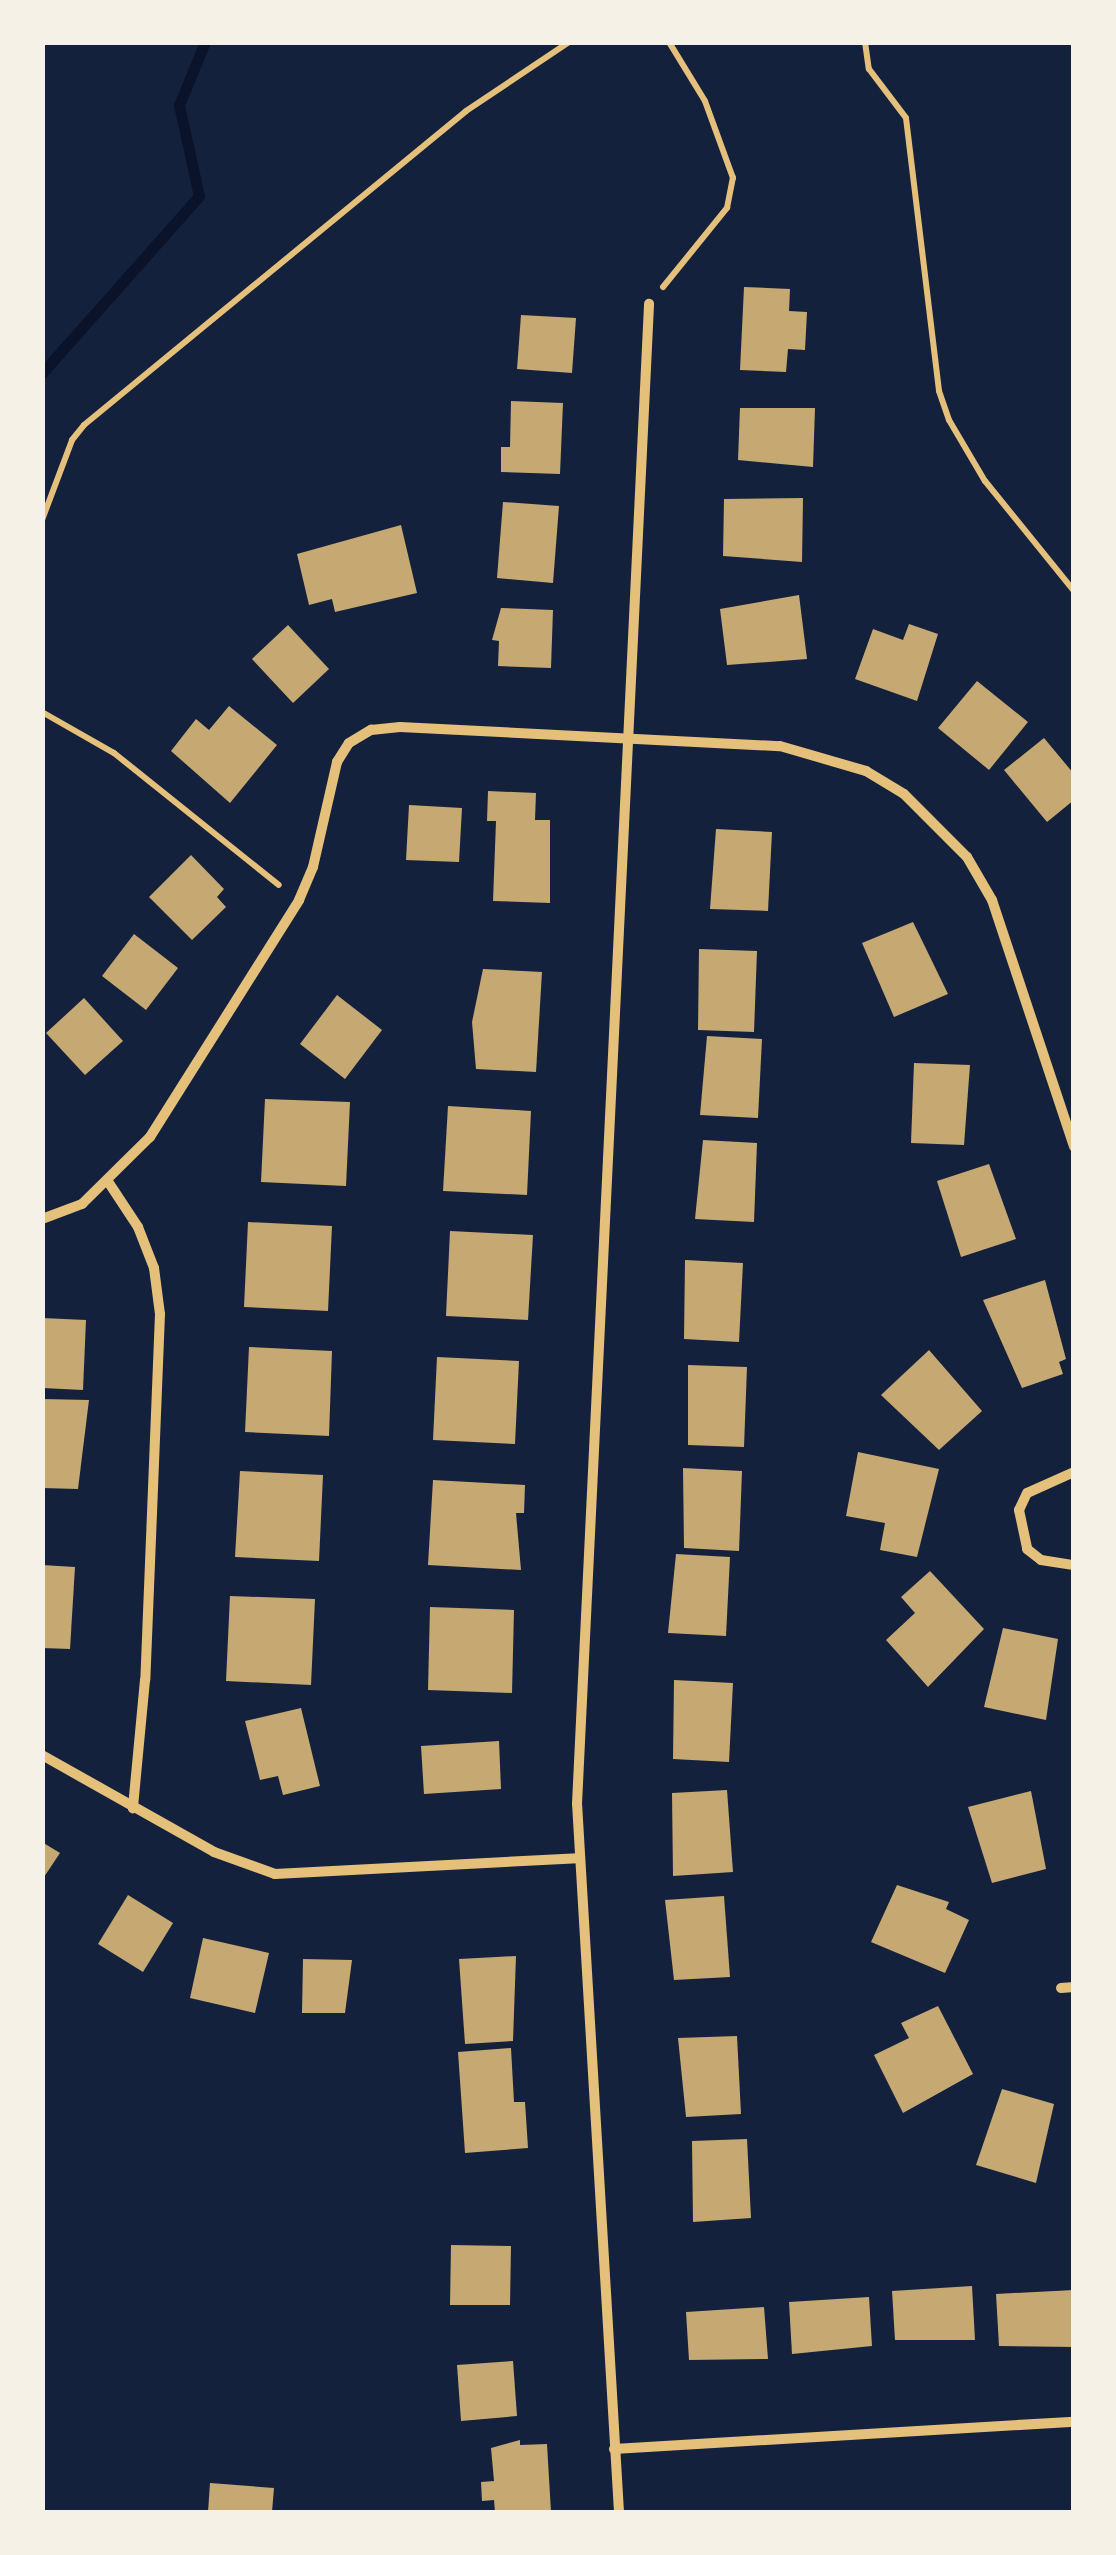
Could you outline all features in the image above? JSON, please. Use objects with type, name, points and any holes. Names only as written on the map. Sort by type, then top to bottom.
[{"type":"street","points":[[619,2512],[578,1858],[650,304]]},
{"type":"street","points":[[42,1219],[82,1204],[109,1183],[150,1137],[299,900],[314,867],[336,762],[349,742],[371,730],[628,734],[728,740],[824,756],[866,771],[936,821],[992,900],[1074,1147]]},
{"type":"street","points":[[109,1183],[143,1240],[160,1314],[146,1680],[133,1808]]},
{"type":"street","points":[[1074,1472],[1026,1493],[1019,1510],[1028,1548],[1042,1560],[1074,1564]]},
{"type":"street","points":[[42,1754],[214,1852],[275,1874],[578,1858]]},
{"type":"street","points":[[1061,1988],[1074,1987]]},
{"type":"street","points":[[614,2449],[1074,2422]]},
{"type":"path","points":[[42,520],[72,440],[84,425],[466,112],[570,42]]},
{"type":"path","points":[[650,304],[727,208],[733,178],[705,101],[669,42]]},
{"type":"path","points":[[865,42],[869,69],[906,118],[939,391],[948,420],[985,481],[1074,592]]},
{"type":"path","points":[[42,712],[114,753],[299,900]]},
{"type":"building","points":[[744,287],[790,289],[789,311],[807,312],[805,350],[788,349],[786,372],[740,370]]},
{"type":"building","points":[[521,315],[576,318],[572,373],[517,369]]},
{"type":"building","points":[[511,401],[563,403],[560,474],[501,472],[501,447],[510,447]]},
{"type":"building","points":[[740,408],[815,408],[813,467],[738,460]]},
{"type":"building","points":[[803,498],[802,562],[723,556],[724,499]]},
{"type":"building","points":[[503,502],[559,506],[553,583],[497,578]]},
{"type":"building","points":[[401,525],[417,593],[335,612],[332,599],[309,605],[297,554]]},
{"type":"building","points":[[799,595],[807,659],[727,665],[720,609]]},
{"type":"building","points":[[501,608],[553,610],[551,668],[498,666],[499,641],[492,640]]},
{"type":"building","points":[[909,624],[938,634],[917,701],[855,679],[873,629],[903,640]]},
{"type":"building","points":[[288,625],[329,669],[293,703],[252,659]]},
{"type":"building","points":[[977,681],[1028,722],[989,770],[938,728]]},
{"type":"building","points":[[229,706],[277,745],[230,803],[171,751],[196,719],[209,730]]},
{"type":"building","points":[[1044,738],[1074,774],[1074,800],[1047,822],[1004,770]]},
{"type":"building","points":[[488,791],[536,793],[535,820],[550,820],[550,903],[493,901],[496,821],[487,821]]},
{"type":"building","points":[[409,805],[462,808],[459,862],[406,860]]},
{"type":"building","points":[[716,829],[772,832],[768,911],[710,909]]},
{"type":"building","points":[[191,855],[224,889],[217,897],[226,907],[192,940],[149,897]]},
{"type":"building","points":[[913,922],[948,994],[894,1017],[862,943]]},
{"type":"building","points":[[134,934],[178,968],[146,1010],[102,976]]},
{"type":"building","points":[[699,949],[757,951],[754,1032],[698,1030]]},
{"type":"building","points":[[483,969],[542,972],[536,1072],[476,1069],[472,1022]]},
{"type":"building","points":[[337,995],[382,1030],[345,1079],[300,1044]]},
{"type":"building","points":[[84,998],[123,1041],[85,1075],[46,1033]]},
{"type":"building","points":[[707,1036],[762,1039],[758,1118],[700,1115]]},
{"type":"building","points":[[914,1063],[970,1065],[964,1145],[911,1143]]},
{"type":"building","points":[[265,1099],[350,1102],[346,1186],[261,1182]]},
{"type":"building","points":[[448,1106],[531,1111],[527,1195],[443,1191]]},
{"type":"building","points":[[703,1140],[757,1143],[754,1222],[695,1219]]},
{"type":"building","points":[[989,1164],[1016,1239],[961,1257],[937,1181]]},
{"type":"building","points":[[248,1222],[332,1226],[328,1311],[244,1307]]},
{"type":"building","points":[[450,1231],[533,1235],[528,1320],[446,1316]]},
{"type":"building","points":[[685,1260],[743,1263],[739,1342],[684,1339]]},
{"type":"building","points":[[1045,1280],[1066,1359],[1059,1362],[1063,1374],[1022,1388],[983,1300]]},
{"type":"building","points":[[42,1318],[86,1320],[83,1390],[42,1388]]},
{"type":"building","points":[[249,1347],[332,1351],[329,1436],[245,1432]]},
{"type":"building","points":[[929,1350],[982,1411],[939,1450],[881,1395]]},
{"type":"building","points":[[437,1357],[519,1361],[515,1444],[433,1440]]},
{"type":"building","points":[[688,1365],[747,1367],[744,1447],[688,1445]]},
{"type":"building","points":[[42,1399],[89,1400],[78,1489],[42,1488]]},
{"type":"building","points":[[858,1452],[939,1469],[917,1557],[880,1550],[885,1523],[846,1516]]},
{"type":"building","points":[[683,1468],[742,1471],[739,1551],[684,1548]]},
{"type":"building","points":[[240,1471],[323,1475],[319,1561],[235,1557]]},
{"type":"building","points":[[433,1480],[525,1485],[524,1513],[516,1513],[521,1570],[428,1565]]},
{"type":"building","points":[[676,1554],[730,1557],[726,1636],[668,1633]]},
{"type":"building","points":[[42,1565],[75,1567],[70,1649],[42,1648]]},
{"type":"building","points":[[930,1571],[984,1629],[928,1687],[886,1640],[915,1613],[901,1597]]},
{"type":"building","points":[[230,1596],[315,1599],[311,1685],[226,1681]]},
{"type":"building","points":[[430,1607],[514,1610],[512,1693],[428,1690]]},
{"type":"building","points":[[1003,1628],[1058,1639],[1046,1720],[984,1707]]},
{"type":"building","points":[[674,1680],[733,1683],[729,1762],[673,1759]]},
{"type":"building","points":[[301,1708],[320,1786],[283,1795],[278,1776],[260,1780],[245,1721]]},
{"type":"building","points":[[499,1741],[501,1789],[424,1794],[421,1746]]},
{"type":"building","points":[[727,1790],[733,1872],[673,1876],[672,1793]]},
{"type":"building","points":[[1031,1791],[1046,1869],[992,1883],[968,1807]]},
{"type":"building","points":[[42,1842],[60,1853],[42,1880]]},
{"type":"building","points":[[897,1885],[949,1902],[946,1909],[969,1920],[945,1973],[871,1942]]},
{"type":"building","points":[[128,1895],[173,1923],[143,1972],[98,1944]]},
{"type":"building","points":[[724,1896],[730,1977],[674,1980],[665,1900]]},
{"type":"building","points":[[203,1938],[269,1953],[255,2013],[190,1998]]},
{"type":"building","points":[[516,1956],[513,2041],[465,2044],[459,1959]]},
{"type":"building","points":[[303,1959],[352,1960],[345,2013],[302,2013]]},
{"type":"building","points":[[938,2006],[973,2074],[903,2113],[874,2055],[909,2038],[901,2023]]},
{"type":"building","points":[[737,2036],[741,2114],[686,2117],[678,2038]]},
{"type":"building","points":[[511,2048],[514,2102],[525,2102],[528,2148],[465,2153],[458,2052]]},
{"type":"building","points":[[1002,2089],[1054,2104],[1036,2183],[976,2165]]},
{"type":"building","points":[[747,2139],[751,2218],[693,2222],[692,2141]]},
{"type":"building","points":[[451,2245],[511,2246],[510,2305],[450,2305]]},
{"type":"building","points":[[972,2286],[975,2340],[895,2340],[892,2291]]},
{"type":"building","points":[[1074,2290],[1074,2347],[999,2346],[996,2294]]},
{"type":"building","points":[[869,2297],[872,2346],[792,2354],[789,2302]]},
{"type":"building","points":[[764,2307],[768,2359],[689,2360],[686,2312]]},
{"type":"building","points":[[513,2361],[517,2416],[461,2421],[457,2365]]},
{"type":"building","points":[[520,2440],[520,2445],[547,2444],[551,2512],[495,2512],[494,2500],[482,2501],[481,2482],[494,2481],[491,2448]]},
{"type":"building","points":[[210,2483],[274,2488],[272,2512],[208,2512]]},
{"type":"waterway","points":[[42,373],[199,196],[179,105],[205,42]]}]
